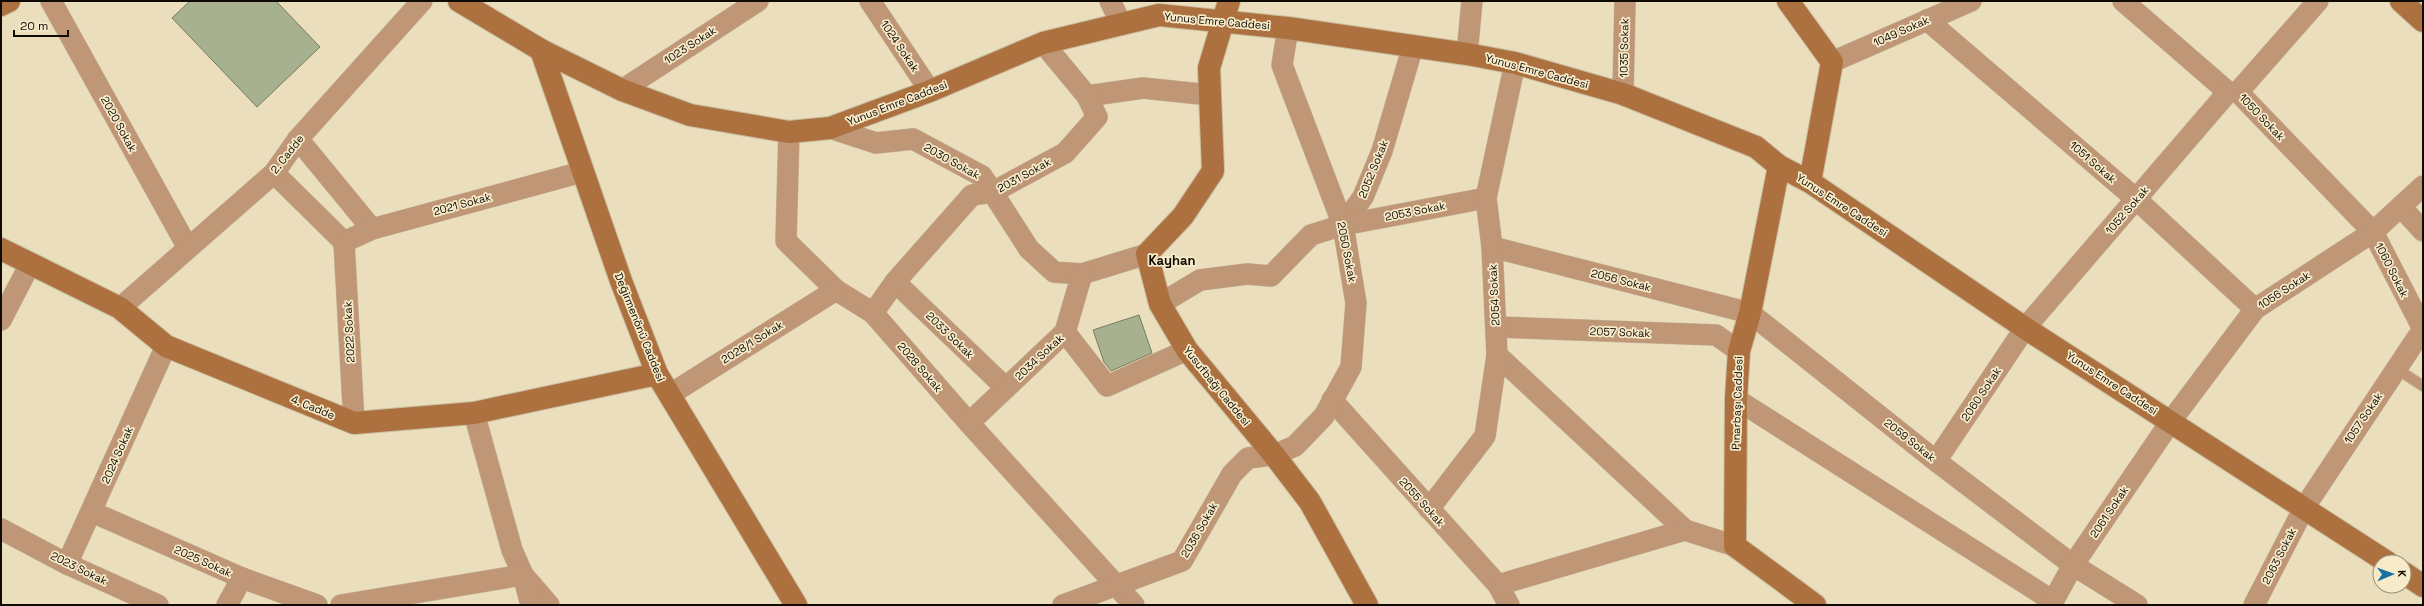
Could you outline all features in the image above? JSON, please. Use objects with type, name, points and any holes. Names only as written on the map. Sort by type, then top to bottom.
[{"type":"street","points":[[1,5],[9,1]]},
{"type":"street","name":"2020 Sokak","points":[[50,1],[188,248]]},
{"type":"street","name":"2. Cadde","points":[[120,308],[274,173],[298,139],[422,1]]},
{"type":"street","name":"1023 Sokak","points":[[622,90],[758,1]]},
{"type":"street","name":"1024 Sokak","points":[[870,1],[930,91]]},
{"type":"street","points":[[1110,1],[1121,23]]},
{"type":"street","points":[[1468,54],[1472,1]]},
{"type":"street","name":"1035 Sokak","points":[[1623,94],[1625,1]]},
{"type":"street","points":[[1788,1],[1832,62],[1810,182]]},
{"type":"street","name":"1049 Sokak","points":[[1832,62],[1972,1]]},
{"type":"street","name":"1050 Sokak","points":[[2123,1],[2233,92],[2373,232]]},
{"type":"street","name":"1052 Sokak","points":[[2025,328],[2136,199],[2318,1]]},
{"type":"street","points":[[2401,1],[2423,21]]},
{"type":"street","name":"Yunus Emre Caddesi","points":[[466,2],[541,50],[622,90],[690,115],[789,132],[830,128],[930,91],[1043,43],[1159,15],[1226,11],[1288,28],[1468,54],[1515,63],[1623,94],[1756,147],[1779,166],[1810,182],[2025,328],[2375,554]]},
{"type":"street","points":[[1146,254],[1183,216],[1213,171],[1209,68],[1226,11]]},
{"type":"street","name":"1051 Sokak","points":[[1927,20],[2136,199],[2255,309]]},
{"type":"street","name":"2050 Sokak","points":[[1274,455],[1295,446],[1324,416],[1351,367],[1356,303],[1343,225],[1282,65],[1288,28]]},
{"type":"street","name":"2031 Sokak","points":[[873,313],[895,282],[972,195],[993,192],[1065,153],[1097,117],[1087,96],[1043,43]]},
{"type":"street","name":"2052 Sokak","points":[[1343,225],[1363,197],[1382,151],[1413,46]]},
{"type":"street","name":"Değirmenönü Caddesi","points":[[541,50],[582,172],[657,374],[796,605]]},
{"type":"street","name":"2054 Sokak","points":[[1428,509],[1485,436],[1497,355],[1492,247],[1486,198],[1515,63]]},
{"type":"street","points":[[1087,96],[1142,88],[1210,95]]},
{"type":"street","name":"2030 Sokak","points":[[830,128],[876,143],[912,139],[982,176],[1029,249],[1054,272],[1082,274],[1146,254]]},
{"type":"street","name":"2028 Sokak","points":[[789,132],[786,241],[836,290],[873,313],[969,423],[1134,605]]},
{"type":"street","points":[[298,139],[372,229]]},
{"type":"street","name":"Pınarbaşı Caddesi","points":[[1735,546],[1736,399],[1739,351],[1750,313],[1779,166]]},
{"type":"street","name":"2021 Sokak","points":[[344,242],[372,229],[582,172]]},
{"type":"street","points":[[274,173],[344,242]]},
{"type":"street","name":"1056 Sokak","points":[[2171,421],[2255,309],[2373,232],[2423,186]]},
{"type":"street","name":"2053 Sokak","points":[[1343,225],[1486,198]]},
{"type":"street","points":[[2401,207],[2423,230]]},
{"type":"street","points":[[1160,304],[1200,280],[1247,274],[1271,276],[1311,235],[1343,225]]},
{"type":"street","name":"1060 Sokak","points":[[2373,232],[2423,329]]},
{"type":"street","name":"2022 Sokak","points":[[344,242],[354,423]]},
{"type":"street","name":"2056 Sokak","points":[[1492,247],[1750,313]]},
{"type":"street","name":"4. Cadde","points":[[1,249],[120,308],[166,346],[354,423],[474,413],[657,374]]},
{"type":"street","name":"Yusufbağı Caddesi","points":[[1146,254],[1160,304],[1187,350],[1274,455],[1310,502],[1367,605]]},
{"type":"street","points":[[1,320],[30,264]]},
{"type":"street","name":"2034 Sokak","points":[[969,423],[1065,332],[1082,274]]},
{"type":"street","name":"2033 Sokak","points":[[895,282],[1006,388]]},
{"type":"street","name":"2028/1 Sokak","points":[[669,395],[836,290]]},
{"type":"street","name":"2059 Sokak","points":[[1750,313],[1936,461],[2073,565],[2137,605]]},
{"type":"street","name":"2057 Sokak","points":[[1496,327],[1716,335],[1739,351]]},
{"type":"street","name":"2060 Sokak","points":[[1936,461],[2025,328]]},
{"type":"street","name":"1057 Sokak","points":[[2304,508],[2423,329]]},
{"type":"street","points":[[1065,332],[1107,386],[1187,350]]},
{"type":"street","name":"2024 Sokak","points":[[67,564],[92,512],[166,346]]},
{"type":"street","points":[[1497,355],[1684,530],[1735,546],[1815,605]]},
{"type":"street","points":[[1736,399],[2052,603]]},
{"type":"street","name":"2055 Sokak","points":[[1332,400],[1428,509],[1498,585],[1509,605]]},
{"type":"street","points":[[474,413],[512,550],[523,575],[531,605]]},
{"type":"street","name":"2061 Sokak","points":[[2052,603],[2073,565],[2171,421]]},
{"type":"street","name":"2036 Sokak","points":[[1063,605],[1182,561],[1232,474],[1248,458],[1274,455]]},
{"type":"street","name":"2063 Sokak","points":[[2254,605],[2304,508]]},
{"type":"street","name":"2025 Sokak","points":[[92,512],[242,578],[317,605]]},
{"type":"street","name":"2023 Sokak","points":[[1,529],[67,564],[158,605]]},
{"type":"street","points":[[1498,585],[1684,530]]},
{"type":"street","points":[[341,605],[523,575]]},
{"type":"street","points":[[523,575],[549,605]]},
{"type":"street","points":[[227,605],[242,578]]},
{"type":"street","points":[[2412,578],[2423,586]]},
{"type":"lane","points":[[2397,369],[2423,386]]},
{"type":"building","points":[[190,1],[276,1],[320,47],[257,107],[172,18]]},
{"type":"building","points":[[1139,315],[1152,353],[1111,371],[1104,362],[1093,330]]},
{"type":"district","name":"Kayhan","points":[[1172,260]]}]
